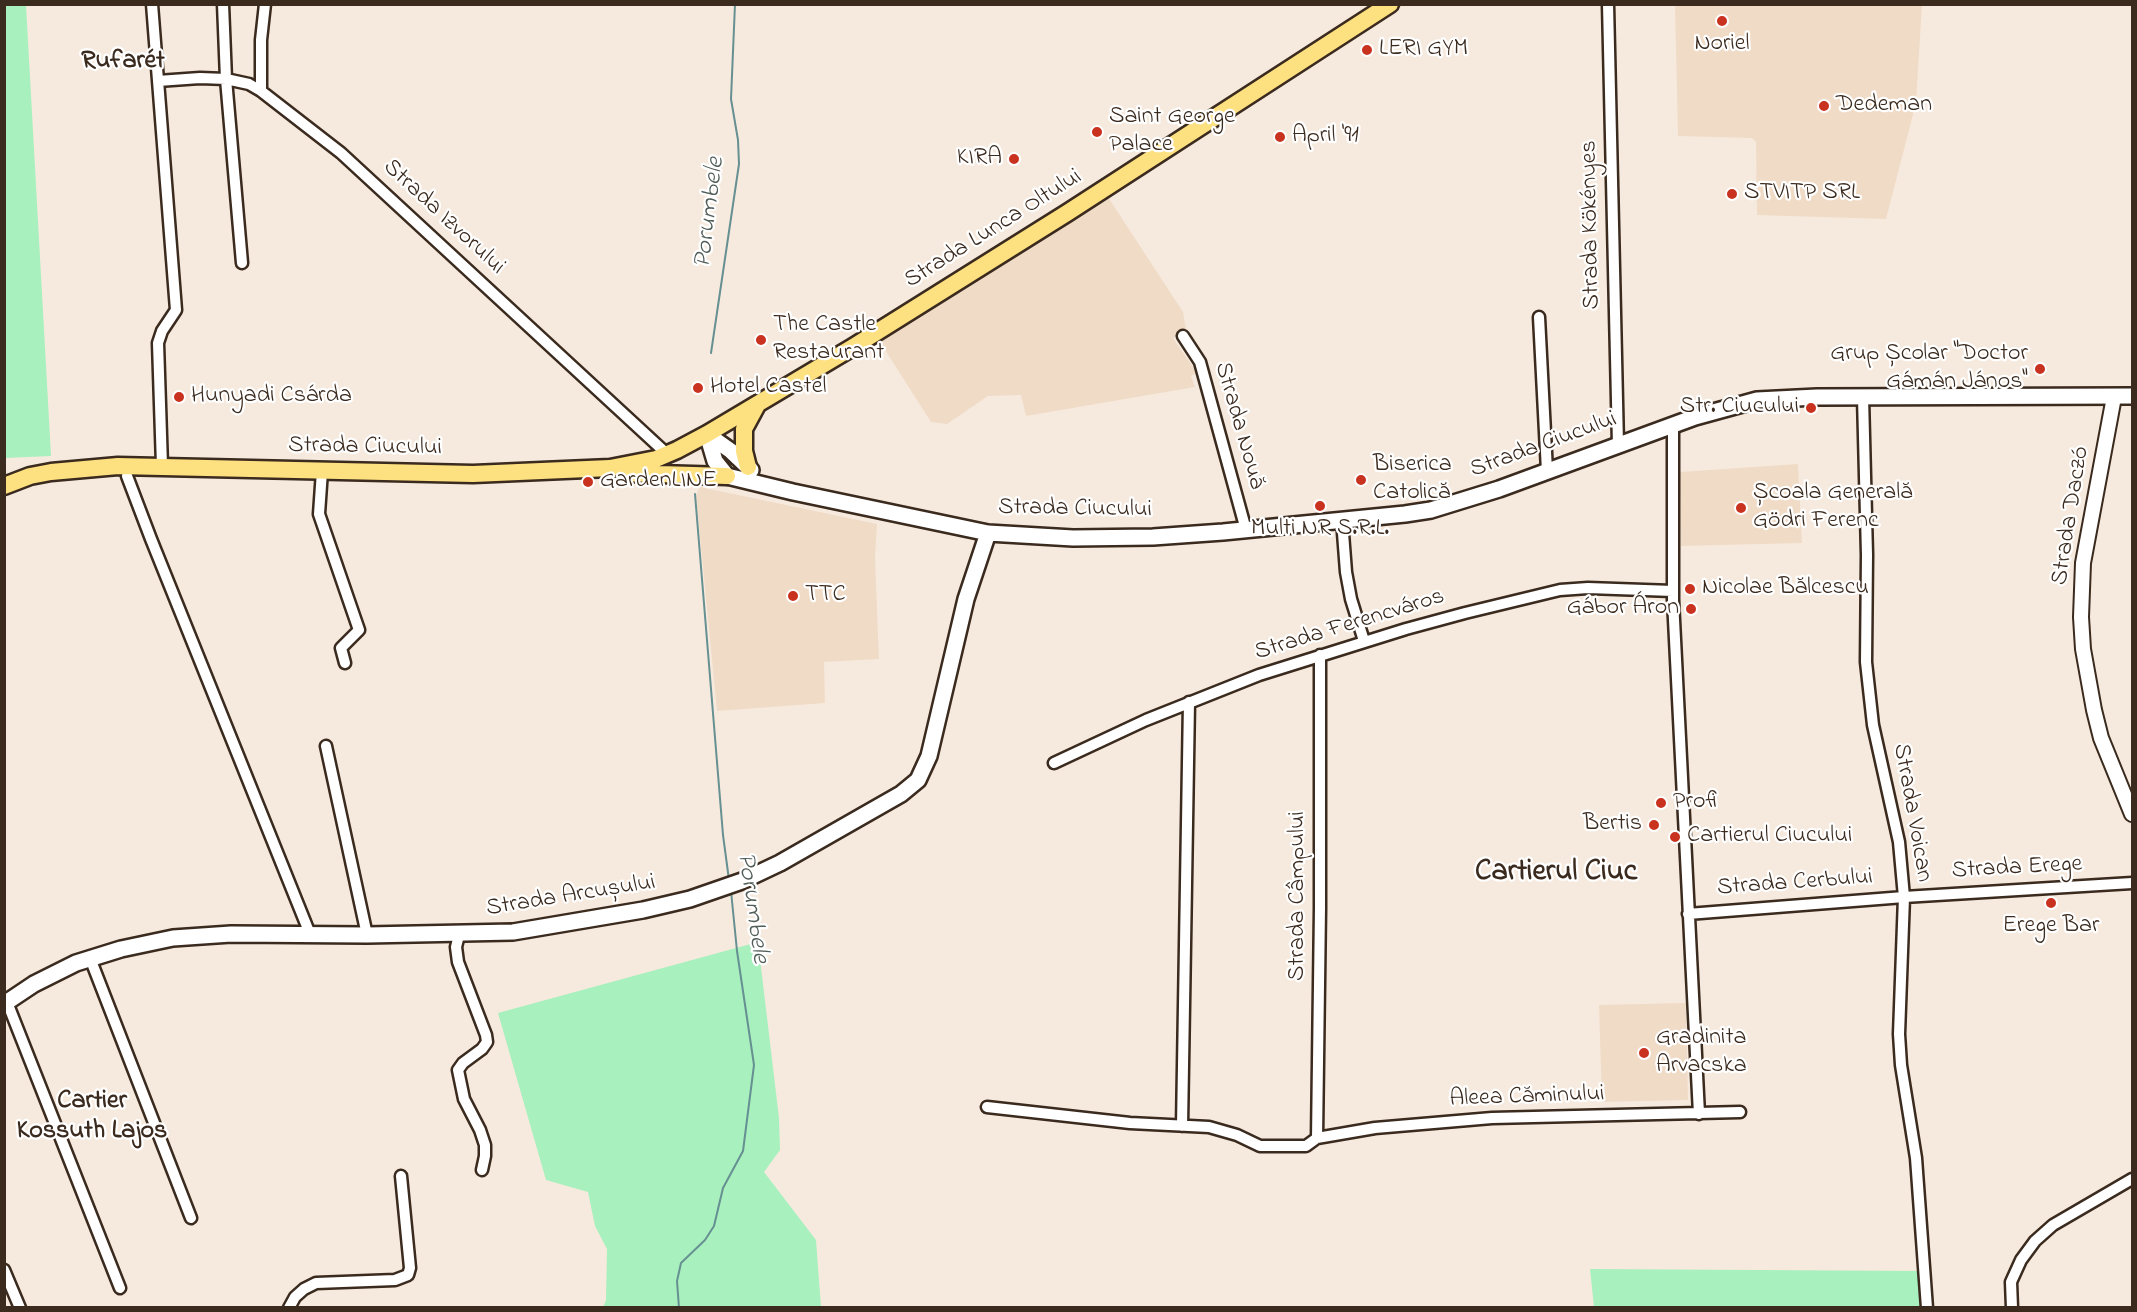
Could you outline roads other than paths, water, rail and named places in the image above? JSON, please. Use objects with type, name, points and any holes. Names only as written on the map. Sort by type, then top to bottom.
[{"type":"main road","name":"Strada Lunca Oltului","points":[[610,468],[641,463],[668,454],[757,405],[1057,219],[1390,4]]},
{"type":"main road","name":"Strada Ciucului","points":[[793,492],[988,533],[1073,538],[1186,535],[1431,510],[1498,489],[1729,406],[1757,400],[1863,397],[2133,396]]},
{"type":"main road","points":[[748,467],[744,451],[744,429],[757,405]]},
{"type":"main road","points":[[707,434],[731,451],[764,480],[793,492]]},
{"type":"main road","points":[[707,434],[715,461],[727,476]]},
{"type":"main road","name":"Strada Ciucului","points":[[30,476],[77,469],[123,471],[162,466],[473,474],[610,468]]},
{"type":"main road","points":[[610,468],[624,472],[727,476],[793,492]]},
{"type":"main road","points":[[4,477],[30,476]]},
{"type":"main road","points":[[4,486],[30,476]]},
{"type":"main road","name":"Strada Arcușului","points":[[6,1003],[53,974],[90,958],[173,938],[231,934],[459,935],[538,929],[643,910],[725,888],[780,863],[901,794],[918,780],[929,756],[966,599],[988,533]]},
{"type":"street","points":[[152,4],[176,310],[162,331],[158,343],[162,466]]},
{"type":"street","points":[[223,4],[226,78],[243,263]]},
{"type":"street","points":[[261,91],[261,40],[265,4]]},
{"type":"street","name":"Strada Kökényes","points":[[1608,4],[1618,445]]},
{"type":"street","name":"Strada Izvorului","points":[[158,81],[226,78],[249,84],[261,91],[341,153],[668,454]]},
{"type":"street","points":[[1539,317],[1547,471]]},
{"type":"street","name":"Strada Nouă","points":[[1183,336],[1200,362],[1246,530]]},
{"type":"street","name":"Strada Voican","points":[[1863,397],[1867,555],[1866,662],[1873,725],[1899,842],[1905,897],[1899,1034],[1901,1065],[1916,1158],[1928,1308]]},
{"type":"street","name":"Strada Daczó","points":[[2114,397],[2083,563],[2081,617],[2083,649],[2101,738],[2133,814]]},
{"type":"street","points":[[1673,425],[1673,591],[1699,1114]]},
{"type":"street","points":[[123,471],[310,934]]},
{"type":"street","points":[[322,471],[319,514],[359,630],[341,648],[345,663]]},
{"type":"street","points":[[1342,520],[1346,572],[1364,641]]},
{"type":"street","name":"Strada Ferencváros","points":[[1054,763],[1189,702],[1264,673],[1364,641],[1560,590],[1588,588],[1673,591]]},
{"type":"street","name":"Strada Câmpului","points":[[1317,1138],[1320,655]]},
{"type":"street","points":[[1182,1126],[1189,702]]},
{"type":"street","points":[[326,746],[367,935]]},
{"type":"street","name":"Strada Erege","points":[[1905,897],[2133,883]]},
{"type":"street","name":"Strada Cerbului","points":[[1688,914],[1905,897]]},
{"type":"street","points":[[459,935],[456,947],[458,962],[487,1042],[458,1070],[464,1099],[485,1145],[482,1170]]},
{"type":"street","points":[[90,958],[191,1218]]},
{"type":"street","points":[[6,1003],[120,1288]]},
{"type":"street","name":"Aleea Căminului","points":[[987,1107],[1130,1123],[1209,1127],[1237,1135],[1260,1146],[1306,1146],[1317,1138],[1375,1128],[1492,1118],[1740,1112]]},
{"type":"street","points":[[289,1308],[300,1293],[316,1283],[395,1280],[408,1275],[410,1268],[401,1176]]},
{"type":"street","points":[[2012,1308],[2011,1282],[2021,1260],[2035,1241],[2053,1225],[2133,1179]]},
{"type":"street","points":[[4,1270],[20,1308]]},
{"type":"waterway","name":"Porumbele","points":[[711,353],[739,164],[738,140],[731,99],[735,4]]},
{"type":"waterway","name":"Porumbele","points":[[695,494],[723,835],[729,880]]},
{"type":"waterway","name":"Porumbele","points":[[679,1308],[677,1281],[681,1263],[705,1240],[714,1226],[723,1188],[743,1151],[754,1065],[737,951],[731,891]]},
{"type":"place","name":"Noriel","points":[[1722,21]]},
{"type":"place","name":"LERI GYM","points":[[1367,50]]},
{"type":"place","name":"Dedeman","points":[[1824,106]]},
{"type":"place","name":"Saint George Palace","points":[[1097,132]]},
{"type":"place","name":"April '91","points":[[1280,137]]},
{"type":"place","name":"KIRA","points":[[1014,159]]},
{"type":"place","name":"STVITP SRL","points":[[1732,194]]},
{"type":"place","name":"The Castle Restaurant","points":[[761,340]]},
{"type":"place","name":"Grup Școlar \"Doctor Gámán János\"","points":[[2040,369]]},
{"type":"place","name":"Hotel Castel","points":[[698,388]]},
{"type":"place","name":"Hunyadi Csárda","points":[[179,397]]},
{"type":"place","name":"Str. Ciucului","points":[[1811,408]]},
{"type":"place","name":"Biserica Catolică","points":[[1361,480]]},
{"type":"place","name":"GardenLINE","points":[[588,482]]},
{"type":"place","name":"Multi NR S.R.L.","points":[[1320,506]]},
{"type":"place","name":"Școala Generală Gödri Ferenc","points":[[1741,508]]},
{"type":"place","name":"Nicolae Bălcescu","points":[[1690,589]]},
{"type":"place","name":"TTC","points":[[793,596]]},
{"type":"place","name":"Gábor Áron","points":[[1691,609]]},
{"type":"place","name":"Profi","points":[[1661,803]]},
{"type":"place","name":"Bertis","points":[[1654,825]]},
{"type":"place","name":"Cartierul Ciucului","points":[[1675,837]]},
{"type":"place","name":"Erege Bar","points":[[2051,903]]},
{"type":"place","name":"Gradinita Arvacska","points":[[1644,1053]]},
{"type":"district","name":"Rufarét","points":[[123,63]]},
{"type":"district","name":"Cartierul Ciuc","points":[[1556,874]]},
{"type":"district","name":"Cartier Kossuth Lajos","points":[[92,1118]]}]
